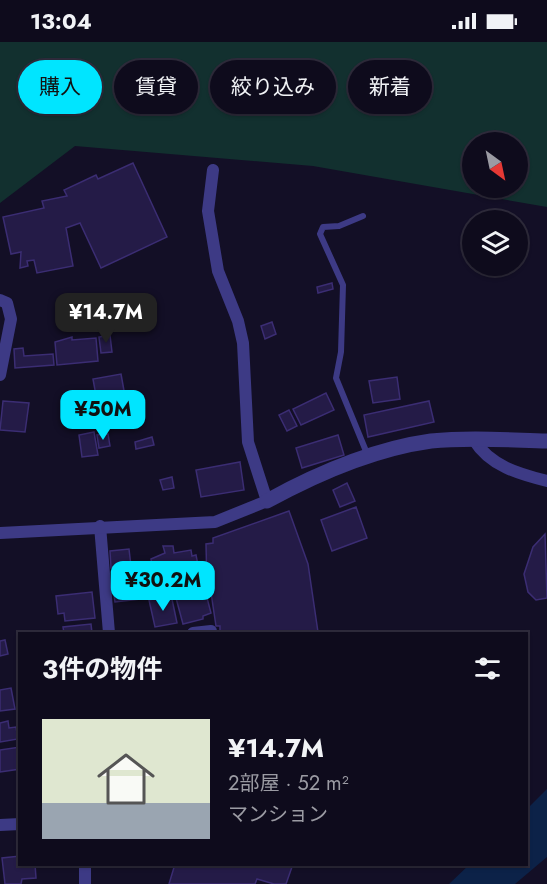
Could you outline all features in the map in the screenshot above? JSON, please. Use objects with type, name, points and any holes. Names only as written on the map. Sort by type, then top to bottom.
[{"type":"street","points":[[213,170],[208,211],[218,272],[238,321],[243,343],[248,442],[267,501]]},
{"type":"street","points":[[0,300],[7,303],[11,319],[0,375]]},
{"type":"street","points":[[474,440],[481,451],[514,473],[547,481]]},
{"type":"street","points":[[0,533],[100,526],[215,522],[267,501],[337,467],[368,456],[432,441],[547,441]]},
{"type":"street","points":[[100,526],[109,632]]},
{"type":"street","points":[[202,632],[211,631]]},
{"type":"street","points":[[0,825],[18,825]]},
{"type":"street","points":[[85,866],[85,884]]},
{"type":"lane","points":[[363,216],[339,226],[323,227],[320,234],[343,285],[336,378],[368,456]]},
{"type":"green space","points":[[0,42],[547,42],[547,207],[496,198],[528,198],[528,132],[462,132],[462,192],[313,166],[75,146],[0,203]]},
{"type":"water","points":[[547,789],[547,857],[515,884],[449,884],[468,866],[528,866],[528,808]]},
{"type":"building","points":[[133,163],[167,237],[101,268],[80,223],[66,228],[73,266],[37,273],[34,260],[27,261],[28,266],[20,268],[21,252],[11,254],[3,217],[44,208],[42,201],[67,196],[64,190],[96,175],[98,179]]},
{"type":"building","points":[[332,283],[333,289],[318,293],[317,287]]},
{"type":"building","points":[[272,322],[276,334],[265,339],[261,326]]},
{"type":"building","points":[[110,335],[112,352],[101,353],[99,337]]},
{"type":"building","points":[[72,337],[72,340],[96,338],[98,361],[57,365],[55,342]]},
{"type":"building","points":[[23,348],[24,356],[53,354],[54,365],[15,368],[14,349]]},
{"type":"building","points":[[121,374],[130,424],[102,429],[93,379]]},
{"type":"building","points":[[397,377],[400,399],[373,403],[369,381]]},
{"type":"building","points":[[326,393],[334,410],[301,425],[293,409]]},
{"type":"building","points":[[3,401],[29,403],[25,432],[0,430]]},
{"type":"building","points":[[429,401],[434,422],[368,437],[364,415]]},
{"type":"building","points":[[289,410],[297,426],[287,431],[279,415]]},
{"type":"building","points":[[94,432],[98,455],[82,457],[79,435]]},
{"type":"building","points":[[108,434],[110,446],[99,448],[97,435]]},
{"type":"building","points":[[338,435],[344,455],[302,468],[296,448]]},
{"type":"building","points":[[152,437],[154,445],[136,449],[135,442]]},
{"type":"building","points":[[240,462],[244,490],[201,497],[196,470]]},
{"type":"building","points":[[172,477],[174,488],[163,490],[160,480]]},
{"type":"building","points":[[347,483],[355,501],[340,507],[333,490]]},
{"type":"building","points":[[356,507],[367,538],[332,551],[321,520]]},
{"type":"building","points":[[289,511],[308,564],[318,632],[220,632],[220,626],[216,626],[210,586],[207,587],[206,544],[213,543],[213,538]]},
{"type":"building","points":[[545,534],[547,598],[536,600],[528,592],[524,574],[533,547]]},
{"type":"building","points":[[163,546],[173,546],[174,553],[191,550],[192,556],[196,555],[198,565],[191,566],[192,571],[149,577],[148,566],[152,566],[151,559],[165,553]]},
{"type":"building","points":[[129,549],[131,566],[111,568],[110,551]]},
{"type":"building","points":[[138,579],[140,599],[115,602],[113,588],[118,588],[117,582]]},
{"type":"building","points":[[92,592],[95,618],[65,621],[64,613],[58,614],[56,596]]},
{"type":"building","points":[[206,594],[211,613],[203,616],[203,619],[183,624],[176,598],[187,596],[188,599]]},
{"type":"building","points":[[163,597],[164,600],[172,599],[177,623],[155,627],[149,600]]},
{"type":"building","points":[[91,624],[92,632],[64,632],[63,627]]},
{"type":"building","points":[[5,640],[8,654],[0,656],[0,641]]},
{"type":"building","points":[[11,688],[15,709],[0,711],[0,690]]},
{"type":"building","points":[[8,721],[9,728],[16,727],[18,739],[0,742],[0,723]]},
{"type":"building","points":[[18,747],[18,769],[0,772],[0,750]]},
{"type":"building","points":[[18,856],[18,866],[35,866],[36,878],[22,879],[21,884],[5,884],[2,858]]},
{"type":"building","points":[[174,866],[292,866],[286,884],[274,884],[257,879],[255,884],[169,884]]}]
